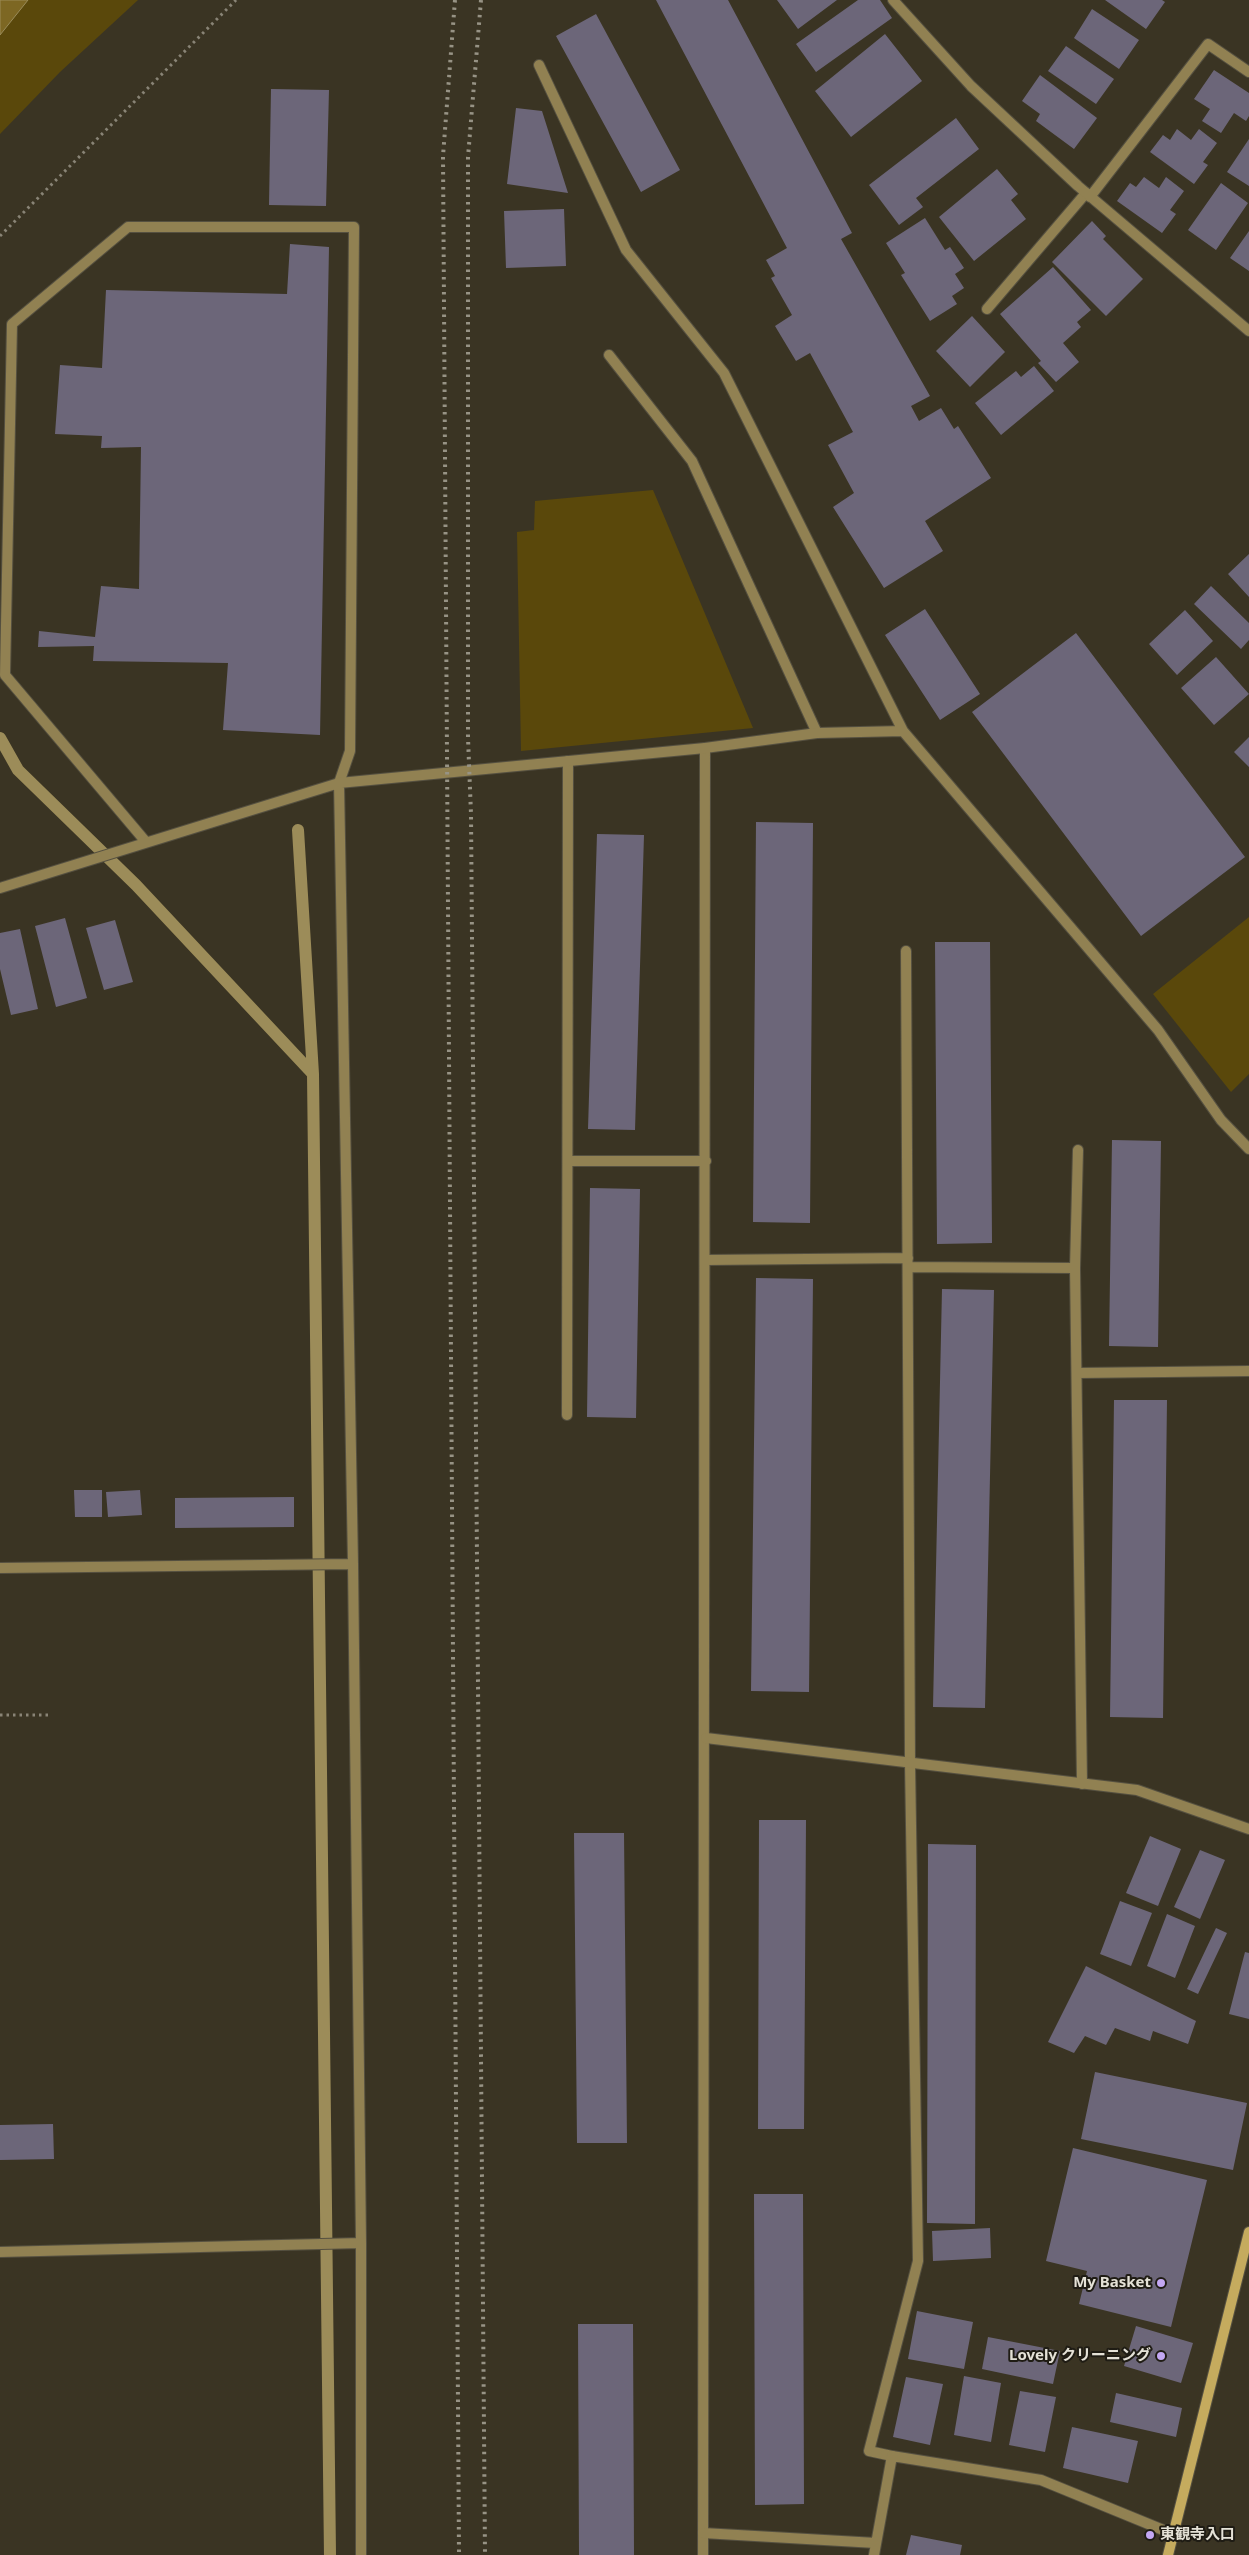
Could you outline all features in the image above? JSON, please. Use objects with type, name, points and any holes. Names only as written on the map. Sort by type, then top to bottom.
[{"type":"street","points":[[893,0],[972,86],[1088,195],[1249,331]]},
{"type":"street","points":[[987,309],[1088,195],[1208,44],[1249,72]]},
{"type":"street","points":[[539,65],[626,250],[724,373],[903,731],[1158,1030],[1221,1120],[1249,1149]]},
{"type":"street","points":[[146,842],[5,675],[12,324],[128,227],[354,227],[350,751],[339,783],[353,1564],[361,2243],[361,2555]]},
{"type":"street","points":[[610,355],[692,461],[817,733]]},
{"type":"street","points":[[0,888],[339,783],[705,748],[817,733],[903,731]]},
{"type":"street","points":[[703,2555],[706,1738],[705,748]]},
{"type":"street","points":[[567,1415],[568,762]]},
{"type":"street","points":[[906,951],[910,1763],[918,2261],[869,2451],[1041,2480],[1173,2534]]},
{"type":"street","points":[[1078,1150],[1075,1268],[1082,1784]]},
{"type":"street","points":[[568,1161],[706,1161]]},
{"type":"street","points":[[706,1260],[1075,1268]]},
{"type":"street","points":[[1077,1373],[1249,1371]]},
{"type":"street","points":[[0,1568],[353,1564]]},
{"type":"street","points":[[706,1738],[1137,1790],[1249,1829]]},
{"type":"street","points":[[1168,2555],[1249,2232]]},
{"type":"street","points":[[0,2252],[361,2243]]},
{"type":"street","points":[[874,2555],[892,2456]]},
{"type":"street","points":[[703,2533],[876,2543]]},
{"type":"path","points":[[0,236],[236,0]]},
{"type":"path","points":[[0,1715],[52,1715]]},
{"type":"shaded area","points":[[0,0],[28,0],[0,35]]},
{"type":"shaded area","points":[[28,0],[138,0],[60,72],[0,134],[0,35]]},
{"type":"shaded area","points":[[653,490],[753,728],[521,751],[517,532],[534,530],[535,501]]},
{"type":"shaded area","points":[[1249,917],[1249,1074],[1231,1092],[1153,994]]},
{"type":"building","points":[[656,0],[728,0],[852,233],[841,239],[930,396],[911,406],[919,421],[941,408],[954,429],[958,426],[991,478],[925,521],[943,551],[884,588],[833,507],[854,493],[828,445],[853,432],[810,353],[796,361],[775,326],[792,315],[771,278],[775,276],[766,260],[787,248]]},
{"type":"building","points":[[777,0],[837,0],[798,29]]},
{"type":"building","points":[[858,0],[880,0],[892,18],[816,72],[796,44]]},
{"type":"building","points":[[1105,0],[1162,0],[1165,2],[1146,29]]},
{"type":"building","points":[[1092,9],[1139,40],[1119,69],[1074,38]]},
{"type":"building","points":[[596,14],[680,170],[641,192],[556,36]]},
{"type":"building","points":[[885,34],[922,81],[851,137],[815,91]]},
{"type":"building","points":[[1066,46],[1114,79],[1096,104],[1048,71]]},
{"type":"building","points":[[1214,70],[1249,93],[1249,116],[1246,121],[1234,113],[1221,133],[1202,121],[1210,109],[1194,99]]},
{"type":"building","points":[[1040,75],[1097,118],[1074,149],[1036,121],[1040,114],[1022,101]]},
{"type":"building","points":[[271,89],[329,90],[326,206],[269,205]]},
{"type":"building","points":[[516,108],[542,111],[568,193],[507,184]]},
{"type":"building","points":[[956,118],[979,149],[916,198],[923,207],[899,225],[869,185]]},
{"type":"building","points":[[1177,129],[1191,140],[1199,129],[1217,143],[1203,162],[1208,165],[1194,184],[1150,152],[1163,135],[1170,140]]},
{"type":"building","points":[[1249,139],[1249,186],[1227,172]]},
{"type":"building","points":[[997,169],[1018,194],[1011,200],[1026,219],[974,261],[939,217]]},
{"type":"building","points":[[1144,177],[1159,188],[1166,177],[1184,191],[1170,210],[1176,214],[1162,233],[1117,201],[1130,183],[1136,187]]},
{"type":"building","points":[[1221,183],[1248,203],[1216,250],[1188,230]]},
{"type":"building","points":[[564,209],[566,266],[506,268],[504,211]]},
{"type":"building","points":[[925,218],[945,250],[950,247],[964,268],[955,274],[964,288],[952,296],[957,304],[930,321],[901,275],[905,273],[886,243]]},
{"type":"building","points":[[1092,221],[1106,236],[1103,239],[1143,279],[1106,316],[1052,262]]},
{"type":"building","points":[[1249,231],[1249,271],[1230,258]]},
{"type":"building","points":[[290,244],[329,247],[320,735],[223,730],[228,663],[93,661],[94,646],[38,647],[39,631],[95,637],[101,586],[139,589],[141,447],[101,448],[102,436],[55,434],[60,365],[102,368],[106,290],[287,294]]},
{"type":"building","points":[[1053,267],[1091,310],[1077,322],[1081,327],[1063,343],[1079,362],[1056,382],[1038,363],[1041,361],[1000,314]]},
{"type":"building","points":[[972,316],[1005,352],[970,387],[936,351]]},
{"type":"building","points":[[1034,366],[1054,391],[1001,435],[975,403],[1016,371],[1021,377]]},
{"type":"building","points":[[1249,554],[1249,597],[1228,574]]},
{"type":"building","points":[[1211,586],[1249,623],[1249,640],[1241,649],[1194,604]]},
{"type":"building","points":[[925,609],[980,694],[940,720],[885,635]]},
{"type":"building","points":[[1185,610],[1213,641],[1177,675],[1149,644]]},
{"type":"building","points":[[1076,633],[1245,857],[1141,936],[972,712]]},
{"type":"building","points":[[1216,657],[1249,694],[1214,725],[1181,688]]},
{"type":"building","points":[[1249,737],[1249,767],[1234,752]]},
{"type":"building","points":[[756,822],[813,823],[810,1223],[753,1222]]},
{"type":"building","points":[[597,834],[644,835],[635,1130],[588,1129]]},
{"type":"building","points":[[65,918],[87,998],[56,1007],[35,926]]},
{"type":"building","points":[[115,920],[133,982],[104,990],[86,928]]},
{"type":"building","points":[[20,929],[38,1009],[11,1015],[0,969],[0,933]]},
{"type":"building","points":[[935,942],[990,942],[992,1243],[937,1244]]},
{"type":"building","points":[[1112,1140],[1161,1141],[1158,1347],[1109,1346]]},
{"type":"building","points":[[590,1188],[640,1189],[636,1418],[587,1417]]},
{"type":"building","points":[[756,1278],[813,1279],[809,1692],[751,1691]]},
{"type":"building","points":[[942,1289],[994,1290],[985,1708],[933,1707]]},
{"type":"building","points":[[1114,1400],[1167,1400],[1163,1718],[1110,1717]]},
{"type":"building","points":[[74,1490],[102,1490],[102,1517],[75,1517]]},
{"type":"building","points":[[140,1490],[142,1515],[108,1517],[106,1492]]},
{"type":"building","points":[[294,1497],[294,1527],[175,1528],[175,1498]]},
{"type":"building","points":[[759,1820],[806,1820],[804,2129],[758,2129]]},
{"type":"building","points":[[574,1833],[624,1833],[627,2143],[577,2143]]},
{"type":"building","points":[[1150,1836],[1181,1849],[1158,1906],[1126,1893]]},
{"type":"building","points":[[928,1844],[976,1845],[975,2224],[927,2223]]},
{"type":"building","points":[[1200,1850],[1225,1860],[1200,1919],[1174,1907]]},
{"type":"building","points":[[1120,1901],[1152,1913],[1131,1966],[1100,1954]]},
{"type":"building","points":[[1167,1914],[1195,1926],[1175,1978],[1147,1966]]},
{"type":"building","points":[[1216,1928],[1227,1933],[1198,1994],[1187,1989]]},
{"type":"building","points":[[1245,1952],[1249,1953],[1249,2019],[1229,2014]]},
{"type":"building","points":[[1086,1966],[1196,2021],[1188,2044],[1153,2031],[1150,2041],[1115,2028],[1106,2045],[1085,2036],[1074,2053],[1048,2042]]},
{"type":"building","points":[[1095,2072],[1247,2103],[1233,2170],[1081,2139]]},
{"type":"building","points":[[53,2124],[54,2159],[0,2160],[0,2125]]},
{"type":"building","points":[[1073,2148],[1207,2180],[1171,2327],[1079,2304],[1087,2271],[1046,2261]]},
{"type":"building","points":[[754,2194],[803,2194],[804,2504],[755,2505]]},
{"type":"building","points":[[990,2228],[991,2258],[933,2261],[932,2231]]},
{"type":"building","points":[[917,2311],[973,2322],[964,2369],[908,2359]]},
{"type":"building","points":[[578,2324],[633,2324],[634,2555],[579,2555]]},
{"type":"building","points":[[1136,2326],[1193,2343],[1181,2383],[1124,2366]]},
{"type":"building","points":[[988,2337],[1060,2351],[1053,2384],[982,2369]]},
{"type":"building","points":[[964,2376],[1001,2383],[991,2442],[954,2435]]},
{"type":"building","points":[[906,2377],[943,2384],[930,2445],[893,2437]]},
{"type":"building","points":[[1020,2391],[1056,2397],[1045,2452],[1009,2445]]},
{"type":"building","points":[[1116,2393],[1182,2408],[1176,2437],[1110,2422]]},
{"type":"building","points":[[1072,2427],[1138,2441],[1128,2483],[1063,2468]]},
{"type":"building","points":[[911,2535],[962,2545],[960,2555],[906,2555]]},
{"type":"waterway","points":[[0,738],[18,770],[136,885],[313,1074],[330,2555]]},
{"type":"waterway","points":[[298,830],[313,1074]]},
{"type":"railway","points":[[455,0],[443,156],[459,2555]]},
{"type":"railway","points":[[481,0],[468,157],[468,738],[471,814],[485,2555]]},
{"type":"place","name":"My Basket","points":[[1161,2283]]},
{"type":"place","name":"Lovely クリーニング","points":[[1161,2356]]},
{"type":"place","name":"東観寺入口","points":[[1150,2535]]}]
